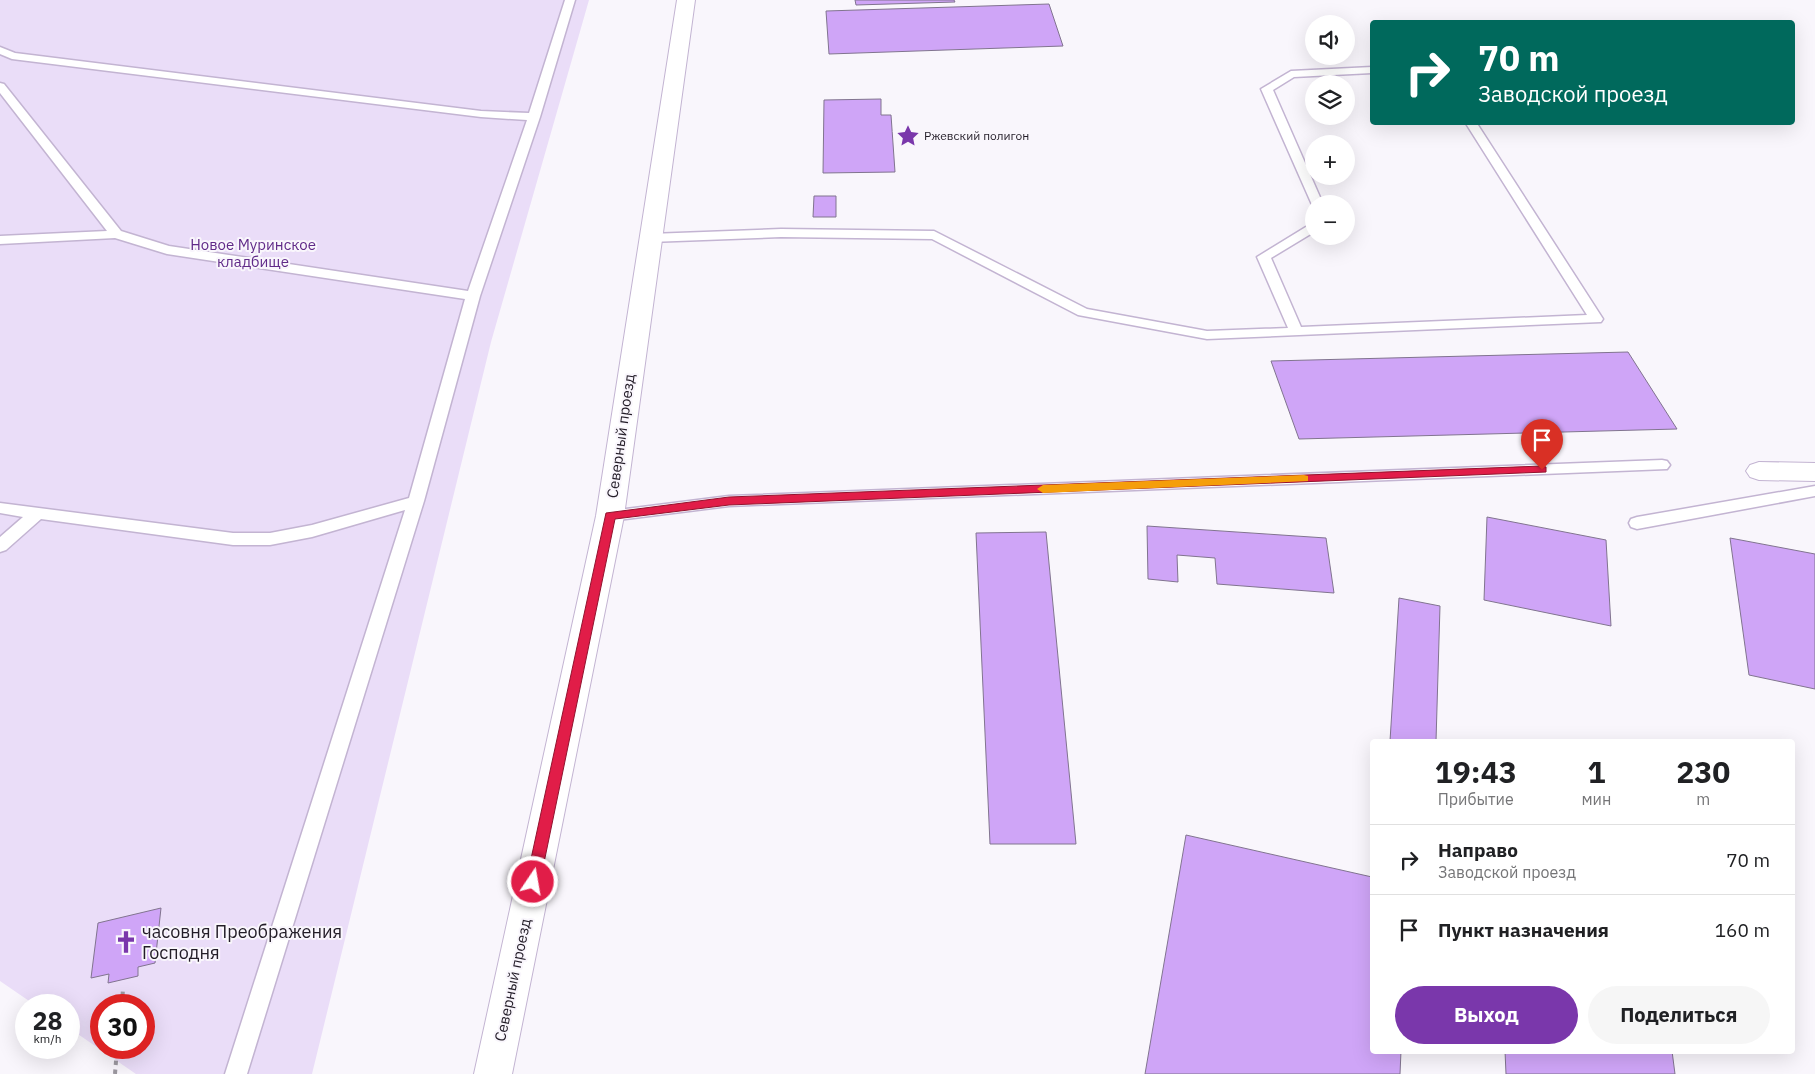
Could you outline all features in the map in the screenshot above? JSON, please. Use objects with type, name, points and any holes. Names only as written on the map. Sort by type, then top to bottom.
[{"type":"street","name":"Северный проезд","points":[[493,1074],[610,516],[686,0]]},
{"type":"street","points":[[1759,470],[1815,472]]},
{"type":"lane","points":[[236,1074],[416,501],[473,296],[534,117],[570,0]]},
{"type":"lane","points":[[0,50],[12,56],[471,113],[534,117]]},
{"type":"lane","points":[[0,66],[12,56]]},
{"type":"lane","points":[[1313,195],[1267,89],[1292,74],[1370,70]]},
{"type":"lane","points":[[0,86],[116,234]]},
{"type":"lane","points":[[650,238],[781,233],[934,235],[1083,312],[1207,335],[1596,319],[1472,125]]},
{"type":"lane","points":[[1296,331],[1264,257],[1305,232]]},
{"type":"lane","points":[[0,240],[116,234],[167,250],[473,296]]},
{"type":"lane","points":[[610,516],[729,501],[1662,465]]},
{"type":"lane","points":[[1637,523],[1815,491]]},
{"type":"lane","points":[[0,508],[233,538],[270,539],[312,531],[416,501]]},
{"type":"lane","points":[[0,546],[36,514]]},
{"type":"path","points":[[123,988],[123,994]]},
{"type":"path","points":[[115,1074],[116,1059]]},
{"type":"green space","name":"Новое Муринское кладбище","points":[[0,0],[589,0],[491,342],[312,1074],[136,1074],[114,1059],[155,1059],[155,994],[90,994],[90,1042],[80,1036],[80,994],[19,994],[0,981]]},
{"type":"building","points":[[855,0],[954,0],[955,2],[856,5]]},
{"type":"building","points":[[1049,4],[1063,46],[829,54],[826,11]]},
{"type":"building","points":[[881,99],[881,115],[891,115],[895,172],[823,173],[824,100]]},
{"type":"building","points":[[814,196],[836,196],[836,217],[813,217]]},
{"type":"building","points":[[1628,352],[1677,429],[1299,439],[1271,361]]},
{"type":"building","points":[[1487,517],[1606,540],[1611,626],[1484,600]]},
{"type":"building","points":[[1147,526],[1326,538],[1334,593],[1217,584],[1215,558],[1177,555],[1178,582],[1148,579]]},
{"type":"building","points":[[1046,532],[1076,844],[990,844],[976,533]]},
{"type":"building","points":[[1730,538],[1815,554],[1815,689],[1749,675]]},
{"type":"building","points":[[1399,598],[1440,606],[1436,739],[1390,739]]},
{"type":"building","points":[[1186,835],[1370,877],[1370,1054],[1401,1054],[1400,1074],[1145,1074]]},
{"type":"building","points":[[161,908],[155,963],[138,967],[138,976],[108,983],[109,974],[91,978],[98,923]]},
{"type":"building","points":[[1505,1054],[1672,1054],[1675,1074],[1506,1074]]},
{"type":"slow traffic","points":[[1043,489],[1304,479]]},
{"type":"place","name":"Ржевский полигон","points":[[908,136]]},
{"type":"place","name":"часовня Преображения Господня","points":[[126,942]]},
{"type":"route","points":[[533,882],[610,516],[729,501],[1542,470]]}]
